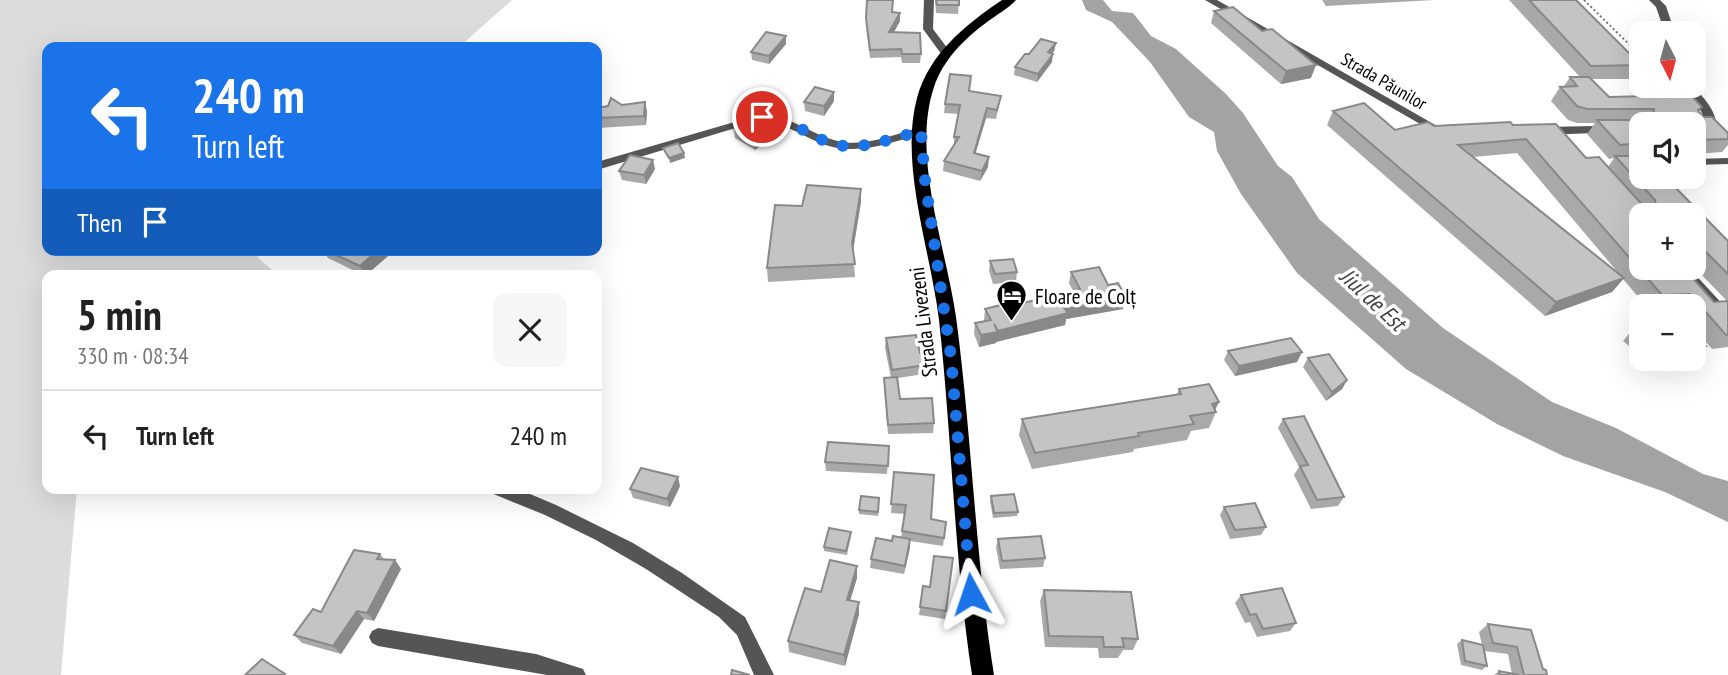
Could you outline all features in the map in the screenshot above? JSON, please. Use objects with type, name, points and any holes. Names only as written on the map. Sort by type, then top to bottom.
[{"type":"main road","name":"Strada Livezeni","points":[[983,675],[971,594],[948,330],[925,180],[921,131],[929,82],[946,53],[974,25],[1010,0]]},
{"type":"street","points":[[929,0],[928,29],[946,53]]},
{"type":"street","name":"Strada Păunilor","points":[[1210,0],[1432,128],[1453,133]]},
{"type":"street","points":[[1654,0],[1661,6],[1666,21]]},
{"type":"street","points":[[1698,98],[1709,111],[1716,130],[1706,128]]},
{"type":"street","points":[[602,165],[762,117],[785,119],[834,145],[848,146],[921,131]]},
{"type":"street","points":[[1533,131],[1564,135],[1629,129]]},
{"type":"street","points":[[512,494],[559,513],[659,566],[739,623],[749,640],[752,658],[765,675]]},
{"type":"street","points":[[378,637],[536,663],[577,675]]},
{"type":"lane","points":[[1706,162],[1728,161]]},
{"type":"lane","points":[[1695,280],[1728,316]]},
{"type":"path","points":[[1584,0],[1629,44]]},
{"type":"shaded area","points":[[0,0],[512,0],[465,42],[42,42],[42,256],[259,256],[272,270],[42,270],[42,494],[76,494],[61,675],[0,675]]},
{"type":"water","name":"Jiul de Est","points":[[1082,0],[1103,0],[1112,11],[1133,13],[1151,36],[1176,49],[1226,94],[1243,113],[1278,166],[1292,177],[1319,219],[1443,328],[1552,402],[1616,428],[1703,474],[1728,481],[1728,522],[1665,492],[1563,456],[1497,424],[1406,369],[1297,273],[1241,194],[1217,151],[1214,132],[1189,117],[1150,62],[1112,22],[1086,10]]},
{"type":"building","points":[[867,0],[893,0],[892,12],[900,13],[889,32],[920,33],[921,54],[902,54],[901,49],[870,50]]},
{"type":"building","points":[[936,0],[959,0],[959,5],[937,5]]},
{"type":"building","points":[[1529,0],[1576,0],[1629,53],[1629,65],[1591,66]]},
{"type":"building","points":[[1233,7],[1262,31],[1272,29],[1316,65],[1286,71],[1214,11]]},
{"type":"building","points":[[766,32],[786,36],[769,56],[751,52]]},
{"type":"building","points":[[1041,39],[1056,43],[1048,52],[1053,54],[1038,74],[1015,67],[1025,54],[1029,54]]},
{"type":"building","points":[[950,74],[971,76],[969,91],[1001,96],[997,110],[987,108],[974,153],[989,157],[982,171],[944,161],[959,137],[954,137],[960,105],[945,104]]},
{"type":"building","points":[[1570,77],[1589,77],[1609,97],[1694,98],[1702,107],[1698,110],[1699,112],[1587,109],[1577,106],[1560,87],[1577,86]]},
{"type":"building","points":[[815,87],[834,92],[824,106],[804,102]]},
{"type":"building","points":[[611,98],[622,105],[645,102],[644,116],[602,118],[602,107],[608,106]]},
{"type":"building","points":[[1364,103],[1395,130],[1428,122],[1434,126],[1510,122],[1513,125],[1556,124],[1586,158],[1599,157],[1641,203],[1629,203],[1629,257],[1526,139],[1458,145],[1624,278],[1556,302],[1333,111]]},
{"type":"building","points":[[1706,117],[1712,117],[1728,133],[1728,139],[1706,140]]},
{"type":"building","points":[[748,119],[769,130],[754,140],[734,129]]},
{"type":"building","points":[[1597,120],[1629,120],[1629,144],[1620,145]]},
{"type":"building","points":[[678,143],[684,153],[669,158],[663,148]]},
{"type":"building","points":[[630,155],[653,160],[644,175],[619,171]]},
{"type":"building","points":[[1615,156],[1629,156],[1629,171]]},
{"type":"building","points":[[807,185],[861,189],[852,243],[855,264],[767,268],[775,205],[802,206]]},
{"type":"building","points":[[1645,189],[1677,189],[1691,203],[1656,203]]},
{"type":"building","points":[[1706,219],[1728,241],[1728,274],[1706,252]]},
{"type":"building","points":[[338,256],[371,256],[360,266]]},
{"type":"building","points":[[1013,259],[1017,272],[995,274],[990,261]]},
{"type":"building","points":[[1099,267],[1108,285],[1118,283],[1126,297],[1064,308],[1068,313],[998,331],[994,324],[998,332],[981,335],[975,323],[991,320],[985,309],[1001,305],[1003,308],[1080,289],[1071,272]]},
{"type":"building","points":[[1649,280],[1695,280],[1714,302],[1728,301],[1728,335],[1706,312],[1706,294],[1661,294]]},
{"type":"building","points":[[916,335],[920,353],[934,351],[938,363],[892,370],[886,338]]},
{"type":"building","points":[[1291,338],[1302,352],[1239,366],[1228,351]]},
{"type":"building","points":[[1329,354],[1347,380],[1332,392],[1308,358]]},
{"type":"building","points":[[897,377],[900,399],[932,398],[934,423],[888,425],[884,378]]},
{"type":"building","points":[[1209,384],[1219,402],[1212,404],[1216,412],[1190,416],[1194,424],[1138,433],[1139,436],[1035,453],[1022,419],[1181,394],[1179,389]]},
{"type":"building","points":[[1304,416],[1344,497],[1317,500],[1300,466],[1308,465],[1283,419]]},
{"type":"building","points":[[828,442],[889,446],[888,466],[825,462]]},
{"type":"building","points":[[641,468],[678,477],[667,499],[630,489]]},
{"type":"building","points":[[894,472],[934,475],[931,519],[946,522],[944,538],[902,531],[906,505],[891,504]]},
{"type":"building","points":[[1014,494],[1018,512],[994,513],[991,496]]},
{"type":"building","points":[[861,496],[879,498],[878,512],[859,510]]},
{"type":"building","points":[[1255,503],[1266,527],[1235,530],[1224,507]]},
{"type":"building","points":[[829,528],[851,532],[846,551],[824,547]]},
{"type":"building","points":[[893,536],[910,539],[905,566],[871,559],[876,538],[892,541]]},
{"type":"building","points":[[1041,536],[1045,558],[1002,561],[998,539]]},
{"type":"building","points":[[354,550],[380,554],[377,559],[395,560],[367,613],[357,611],[333,646],[294,635],[313,609],[321,612]]},
{"type":"building","points":[[934,556],[953,558],[946,611],[920,607],[923,586],[930,587]]},
{"type":"building","points":[[830,560],[857,566],[847,600],[859,602],[844,655],[788,641],[805,588],[821,592]]},
{"type":"building","points":[[1282,588],[1296,623],[1263,629],[1256,614],[1250,615],[1241,595]]},
{"type":"building","points":[[1044,590],[1131,592],[1138,639],[1122,638],[1124,647],[1104,647],[1103,637],[1049,636]]},
{"type":"building","points":[[1488,624],[1531,630],[1547,675],[1524,675],[1517,647],[1493,643]]},
{"type":"building","points":[[1462,640],[1483,645],[1487,666],[1465,661]]},
{"type":"building","points":[[262,659],[285,674],[245,675]]},
{"type":"building","points":[[732,670],[750,675],[731,675]]},
{"type":"building","points":[[1499,671],[1519,675],[1500,675]]},
{"type":"place","name":"Floare de Colț","points":[[1012,323]]},
{"type":"route","points":[[762,117],[785,119],[834,145],[860,146],[921,131],[925,180],[947,317],[971,594]]}]
